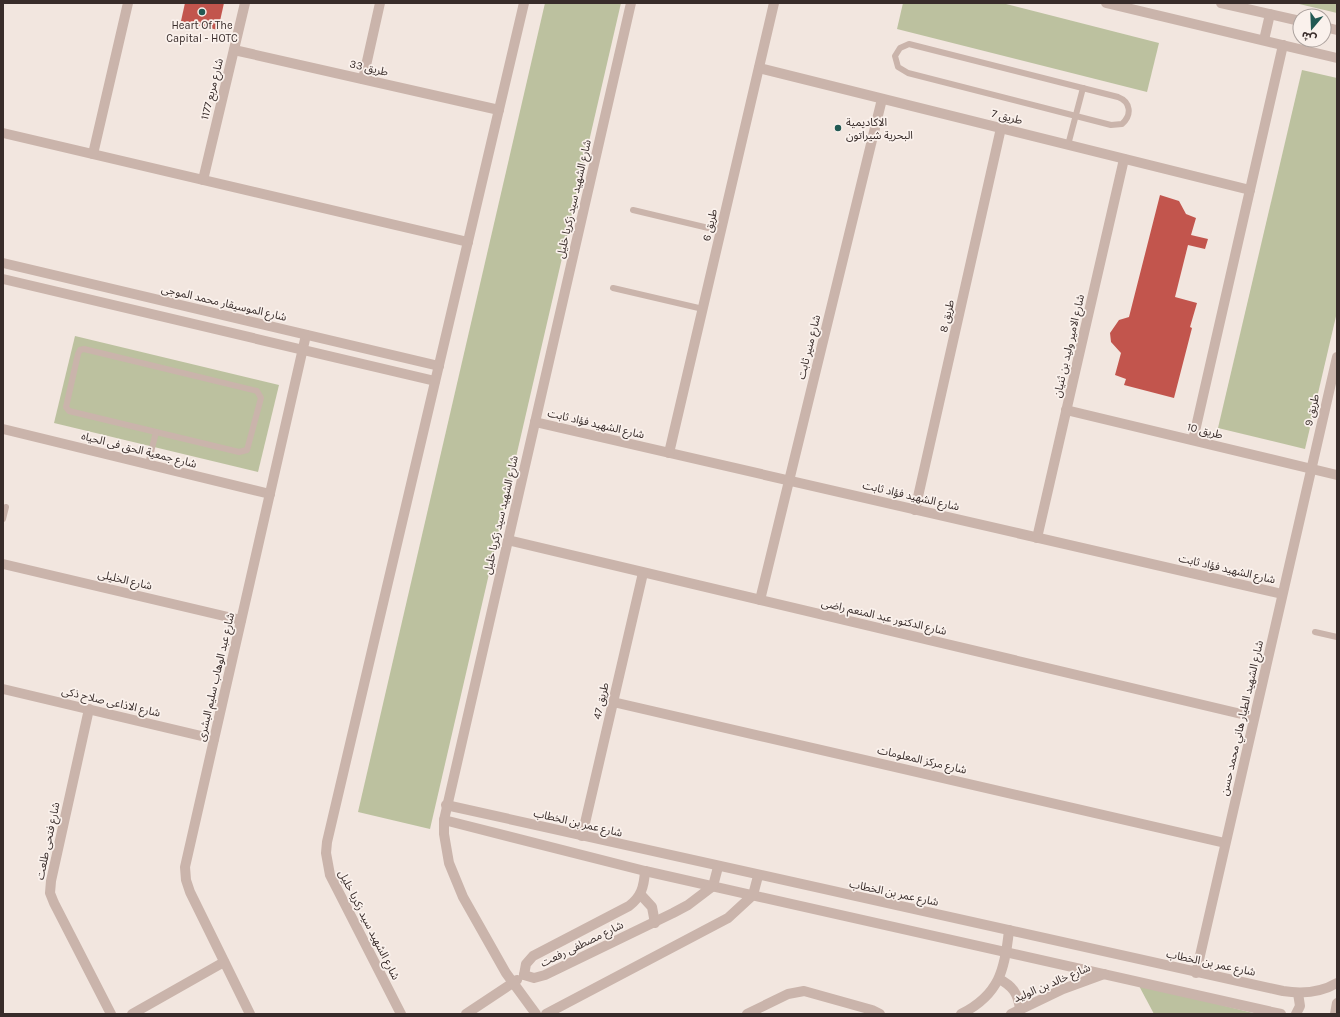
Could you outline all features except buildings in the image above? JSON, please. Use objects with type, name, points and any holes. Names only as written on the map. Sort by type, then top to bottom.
[{"type":"street","points":[[93,154],[128,3]]},
{"type":"street","name":"شارع مربع 1177","points":[[203,180],[245,3]]},
{"type":"street","points":[[363,79],[380,3]]},
{"type":"street","name":"شارع الشهيد سيد زكريا خليل","points":[[400,1014],[334,885],[330,875],[326,853],[524,3]]},
{"type":"street","name":"شارع الشهيد سيد زكريا خليل","points":[[536,1014],[513,983],[463,897],[455,879],[446,847],[444,820],[446,805],[631,3]]},
{"type":"street","name":"طريق 6","points":[[669,453],[774,3]]},
{"type":"street","points":[[1106,3],[1283,45],[1292,44]]},
{"type":"street","points":[[1221,3],[1292,19]]},
{"type":"street","points":[[1264,40],[1270,14]]},
{"type":"street","points":[[1192,440],[1283,45]]},
{"type":"street","points":[[1311,48],[1337,58]]},
{"type":"street","name":"طريق 33","points":[[234,50],[499,110]]},
{"type":"street","name":"طريق 7","points":[[759,68],[1250,190]]},
{"type":"street","name":"شارع منير ثابت","points":[[760,600],[882,99]]},
{"type":"street","name":"طريق 8","points":[[915,510],[1001,128]]},
{"type":"street","points":[[3,133],[468,242]]},
{"type":"street","name":"شارع الامير وليد بن ثنيان","points":[[1037,538],[1124,159]]},
{"type":"street","name":"شارع الموسيقار محمد الموجى","points":[[3,263],[439,366]]},
{"type":"street","points":[[3,279],[435,381]]},
{"type":"street","name":"شارع عبد الوهاب سليم البشرى","points":[[250,1014],[190,892],[186,874],[186,861],[306,335]]},
{"type":"street","name":"طريق 9","points":[[1311,469],[1337,357]]},
{"type":"street","name":"طريق 10","points":[[1066,410],[1337,475]]},
{"type":"street","name":"شارع الشهيد فؤاد ثابت","points":[[535,422],[1282,594]]},
{"type":"street","name":"شارع جمعية الحق فى الحياه","points":[[3,429],[270,494]]},
{"type":"street","name":"شارع الشهيد الطيار هاني محمد حسن","points":[[1196,973],[1311,469]]},
{"type":"street","name":"شارع الدكتور عبد المنعم راضى","points":[[508,540],[1254,717]]},
{"type":"street","name":"شارع الخليلى","points":[[3,564],[241,620]]},
{"type":"street","name":"طريق 47","points":[[582,836],[643,572]]},
{"type":"street","name":"شارع الاذاعى صلاح ذكى","points":[[3,689],[214,739]]},
{"type":"street","name":"شارع مركز المعلومات","points":[[613,702],[1225,843]]},
{"type":"street","name":"شارع فتحى طلعت","points":[[88,709],[51,881],[50,893],[111,1014]]},
{"type":"street","name":"شارع عمر بن الخطاب","points":[[446,805],[1196,973],[1298,993],[1324,990],[1337,983]]},
{"type":"street","points":[[444,820],[645,871],[1281,1014]]},
{"type":"street","points":[[713,886],[718,867]]},
{"type":"street","points":[[645,871],[641,895],[652,906],[655,923]]},
{"type":"street","points":[[546,1014],[728,918],[753,895],[758,876]]},
{"type":"street","name":"شارع مصطفى رفعت","points":[[641,895],[629,906],[533,956],[526,964],[524,975],[540,978],[655,923],[688,905],[713,886]]},
{"type":"street","points":[[961,1014],[982,1000],[999,979],[1007,952],[1009,930]]},
{"type":"street","points":[[132,1014],[224,962]]},
{"type":"street","name":"شارع خالد بن الوليد","points":[[1016,1012],[1063,989],[1104,974]]},
{"type":"street","points":[[466,1014],[524,975]]},
{"type":"street","points":[[999,979],[1007,983],[1014,990],[1019,999],[1016,1012]]},
{"type":"street","points":[[748,1014],[788,994],[804,991],[872,1010],[880,1014]]},
{"type":"street","points":[[1296,1014],[1300,1006],[1298,993]]},
{"type":"street","points":[[1334,1014],[1337,1003]]},
{"type":"lane","points":[[910,44],[1082,88],[1123,99],[1128,106],[1128,116],[1122,124],[1117,126],[908,73],[898,68],[895,56],[900,48],[910,44]]},
{"type":"lane","points":[[1068,145],[1082,88]]},
{"type":"lane","points":[[633,210],[721,231]]},
{"type":"lane","points":[[613,288],[703,309]]},
{"type":"lane","points":[[86,349],[254,390],[261,395],[248,448],[245,451],[239,452],[156,432],[67,410],[80,350],[86,349]]},
{"type":"lane","points":[[148,464],[156,432]]},
{"type":"lane","points":[[3,519],[6,507]]},
{"type":"lane","points":[[1315,632],[1337,637]]},
{"type":"green space","points":[[545,3],[621,3],[430,829],[358,812]]},
{"type":"green space","points":[[903,3],[1002,3],[1159,43],[1147,92],[897,29]]},
{"type":"green space","points":[[1295,3],[1337,3],[1337,13],[1332,12],[1332,8],[1316,8]]},
{"type":"green space","points":[[1302,70],[1337,78],[1337,312],[1305,449],[1218,428]]},
{"type":"green space","points":[[75,336],[279,385],[258,472],[54,423]]},
{"type":"green space","points":[[1138,984],[1257,1014],[1154,1014]]},
{"type":"place","name":"Heart Of The Capital - HOTC","points":[[202,12]]},
{"type":"place","name":"الاكاديمية البحرية شيراتون","points":[[838,128]]}]
